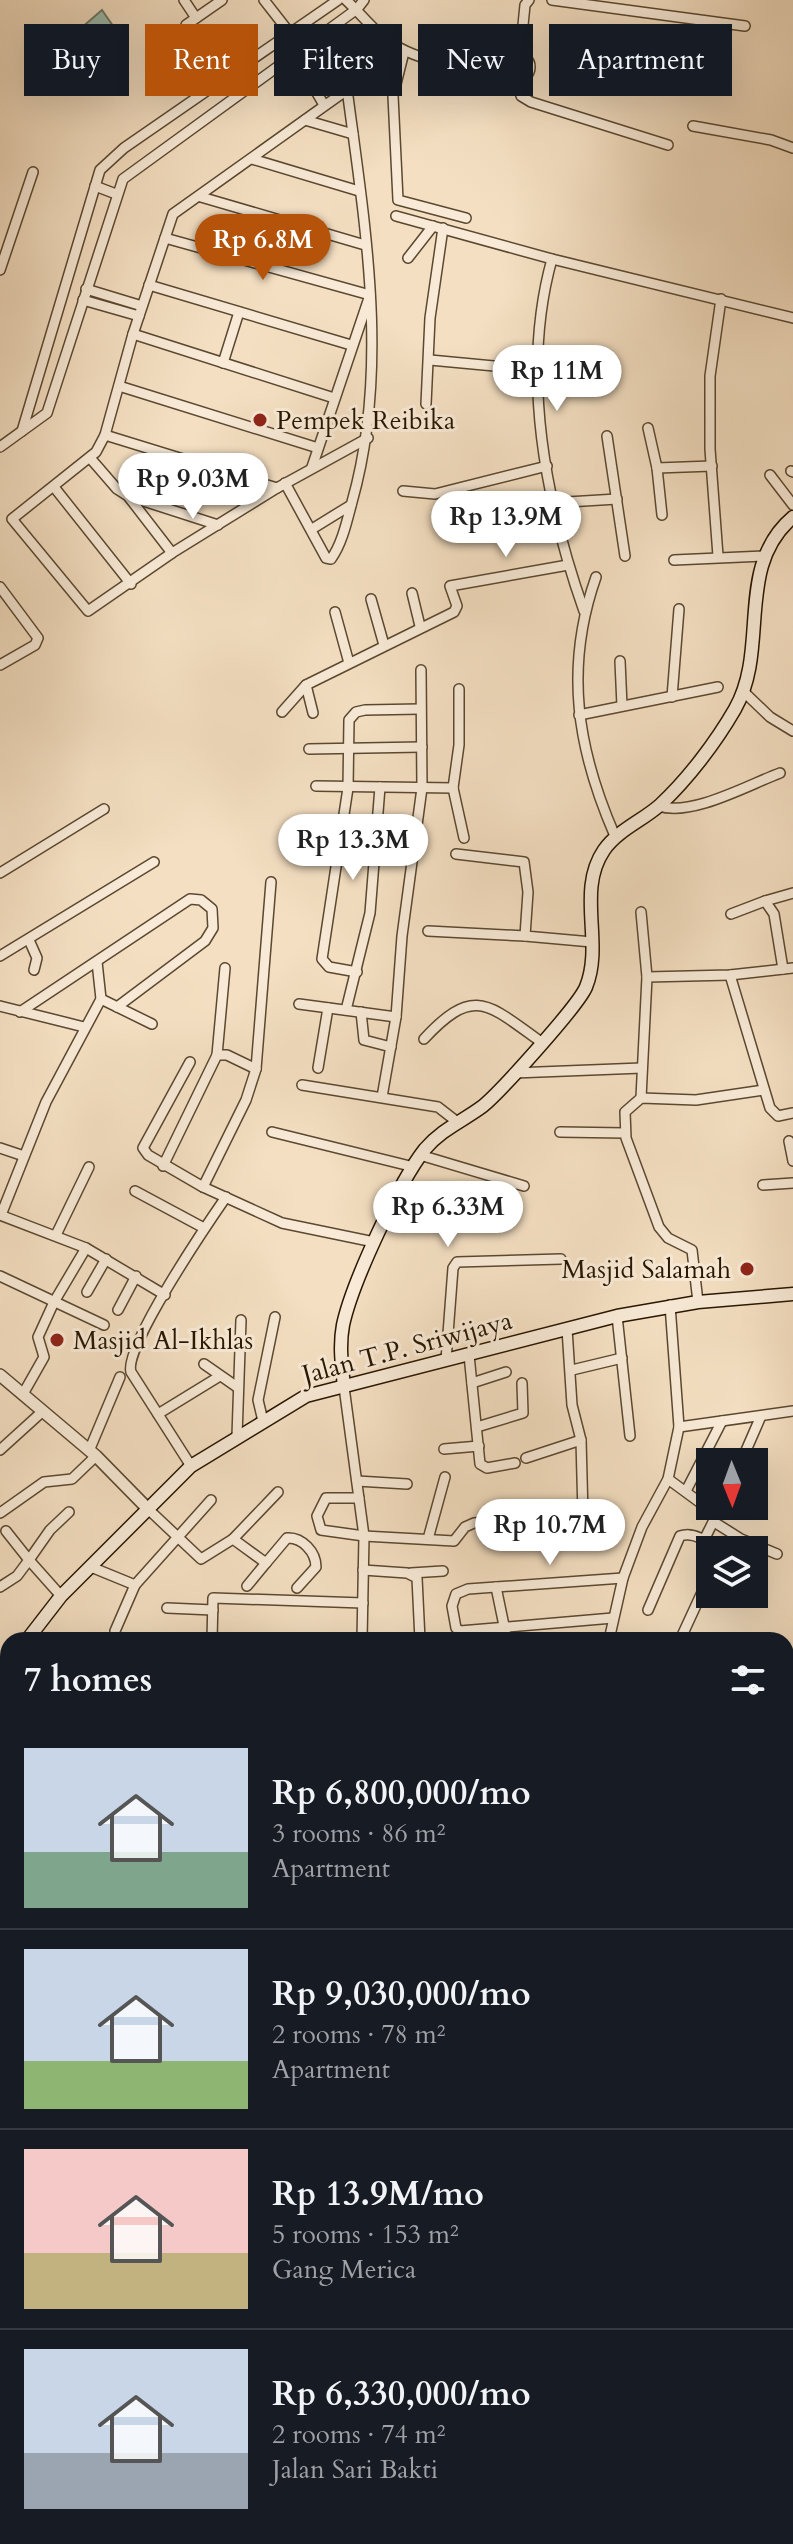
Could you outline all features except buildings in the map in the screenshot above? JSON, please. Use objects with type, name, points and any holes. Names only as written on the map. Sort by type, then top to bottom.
[{"type":"main road","points":[[344,1387],[340,1349],[343,1326],[374,1242],[417,1161],[436,1136],[480,1108],[514,1073],[586,987],[592,942],[591,880],[604,851],[615,836],[659,806],[725,723],[744,692],[750,668],[756,590],[764,556],[771,539],[793,517]]},
{"type":"main road","name":"Jalan T.P. Sriwijaya","points":[[33,1632],[61,1596],[191,1466],[306,1396],[617,1316],[670,1305],[793,1294]]},
{"type":"street","points":[[184,0],[196,18]]},
{"type":"street","points":[[187,24],[222,0]]},
{"type":"street","points":[[264,0],[283,24]]},
{"type":"street","points":[[301,24],[338,0]]},
{"type":"street","points":[[346,0],[381,36],[404,52],[418,55]]},
{"type":"street","points":[[336,24],[364,0]]},
{"type":"street","points":[[523,24],[525,5],[529,0]]},
{"type":"street","points":[[552,0],[745,26]]},
{"type":"street","points":[[22,431],[100,170],[109,159],[274,43]]},
{"type":"street","points":[[404,52],[393,96],[398,200],[466,218]]},
{"type":"street","points":[[0,447],[47,413],[123,179],[274,68]]},
{"type":"street","points":[[319,96],[324,105]]},
{"type":"street","points":[[337,96],[201,197],[173,214],[133,334],[105,435],[91,459],[12,519],[88,611],[172,553],[312,467],[368,438]]},
{"type":"street","points":[[105,435],[281,486],[312,529],[326,558],[331,559],[351,505],[368,438],[374,321],[348,96]]},
{"type":"street","points":[[521,96],[531,102],[668,145]]},
{"type":"street","points":[[305,120],[353,134]]},
{"type":"street","points":[[693,126],[771,140],[793,148]]},
{"type":"street","points":[[252,159],[359,191]]},
{"type":"street","points":[[0,270],[33,172]]},
{"type":"street","points":[[95,186],[116,194]]},
{"type":"street","points":[[201,197],[365,245]]},
{"type":"street","points":[[396,216],[552,259],[791,314]]},
{"type":"street","points":[[408,258],[438,227]]},
{"type":"street","points":[[426,404],[438,227]]},
{"type":"street","points":[[0,241],[13,233]]},
{"type":"street","points":[[165,238],[370,295]]},
{"type":"street","points":[[552,259],[542,300],[537,370],[551,503],[584,611]]},
{"type":"street","points":[[149,285],[351,345]]},
{"type":"street","points":[[86,289],[141,311]]},
{"type":"street","points":[[312,467],[370,295]]},
{"type":"street","points":[[718,556],[710,376],[721,299]]},
{"type":"street","points":[[83,300],[141,311]]},
{"type":"street","points":[[223,363],[239,312]]},
{"type":"street","points":[[133,334],[334,398]]},
{"type":"street","points":[[430,360],[537,370]]},
{"type":"street","points":[[119,386],[318,448]]},
{"type":"street","points":[[648,428],[657,468],[662,515]]},
{"type":"street","points":[[607,436],[625,556]]},
{"type":"street","points":[[91,459],[117,489],[128,496],[218,525]]},
{"type":"street","points":[[403,491],[435,494],[547,466]]},
{"type":"street","points":[[657,468],[712,466]]},
{"type":"street","points":[[770,475],[793,505]]},
{"type":"street","points":[[54,487],[131,584]]},
{"type":"street","points":[[128,496],[172,553]]},
{"type":"street","points":[[551,503],[617,499]]},
{"type":"street","points":[[312,529],[351,505]]},
{"type":"street","points":[[674,560],[764,556]]},
{"type":"street","points":[[282,712],[306,685],[457,609],[450,586],[568,565]]},
{"type":"street","points":[[596,577],[584,611],[576,660],[579,715],[599,800],[615,836]]},
{"type":"street","points":[[0,587],[38,638],[35,645],[0,665]]},
{"type":"street","points":[[412,593],[420,626]]},
{"type":"street","points":[[371,599],[384,645]]},
{"type":"street","points":[[672,697],[679,609]]},
{"type":"street","points":[[335,612],[349,663]]},
{"type":"street","points":[[620,661],[622,706]]},
{"type":"street","points":[[382,1097],[396,1017],[402,936],[422,788],[421,670]]},
{"type":"street","points":[[306,685],[313,713]]},
{"type":"street","points":[[579,715],[718,687]]},
{"type":"street","points":[[459,689],[459,745],[453,788],[464,838]]},
{"type":"street","points":[[744,692],[770,717],[793,731]]},
{"type":"street","points":[[357,972],[329,967],[322,959],[348,788],[349,720],[356,712],[420,709]]},
{"type":"street","points":[[309,749],[422,747]]},
{"type":"street","points":[[659,806],[670,810],[689,808],[780,773]]},
{"type":"street","points":[[316,786],[453,788]]},
{"type":"street","points":[[346,1010],[370,913],[380,787]]},
{"type":"street","points":[[0,873],[104,809]]},
{"type":"street","points":[[456,854],[524,862],[528,892],[525,936]]},
{"type":"street","points":[[0,956],[154,862]]},
{"type":"street","points":[[203,1187],[246,1100],[256,1069],[271,882]]},
{"type":"street","points":[[731,914],[793,893]]},
{"type":"street","points":[[20,1012],[190,899],[201,900],[212,909],[213,928],[205,941],[117,1007]]},
{"type":"street","points":[[647,977],[730,975],[788,969],[774,914],[765,901]]},
{"type":"street","points":[[641,912],[647,977],[641,1098]]},
{"type":"street","points":[[428,931],[592,942]]},
{"type":"street","points":[[29,940],[37,958],[34,970]]},
{"type":"street","points":[[97,962],[101,999],[46,1102],[0,1215],[86,1248],[165,1295]]},
{"type":"street","points":[[163,1166],[217,1055],[225,968]]},
{"type":"street","points":[[730,975],[773,1114],[793,1113]]},
{"type":"street","points":[[101,999],[152,1024]]},
{"type":"street","points":[[299,1004],[396,1017]]},
{"type":"street","points":[[424,1039],[447,1014],[474,1005],[495,1009],[541,1042]]},
{"type":"street","points":[[0,1006],[84,1027]]},
{"type":"street","points":[[318,1068],[328,1008]]},
{"type":"street","points":[[361,1012],[361,1035],[364,1040],[391,1047]]},
{"type":"street","points":[[217,1055],[227,1055],[256,1069]]},
{"type":"street","points":[[190,1062],[143,1148],[163,1166],[282,1223],[374,1242]]},
{"type":"street","points":[[514,1073],[642,1068]]},
{"type":"street","points":[[302,1085],[438,1107],[456,1121]]},
{"type":"street","points":[[698,1302],[692,1250],[668,1238],[659,1227],[625,1133],[625,1112],[641,1098],[696,1100],[764,1090]]},
{"type":"street","points":[[272,1132],[524,1186]]},
{"type":"street","points":[[560,1132],[625,1133]]},
{"type":"street","points":[[789,1141],[793,1161]]},
{"type":"street","points":[[0,1148],[24,1156]]},
{"type":"street","points":[[56,1235],[89,1167]]},
{"type":"street","points":[[763,1185],[793,1183]]},
{"type":"street","points":[[135,1191],[204,1228]]},
{"type":"street","points":[[191,1466],[129,1367],[145,1325],[226,1197]]},
{"type":"street","points":[[23,1394],[44,1357],[38,1337],[54,1302],[86,1248]]},
{"type":"street","points":[[87,1292],[106,1259]]},
{"type":"street","points":[[446,1360],[453,1268],[457,1262],[561,1259]]},
{"type":"street","points":[[0,1276],[104,1325]]},
{"type":"street","points":[[118,1310],[136,1276]]},
{"type":"street","points":[[610,1632],[623,1578],[642,1527],[668,1479],[679,1427],[670,1305]]},
{"type":"street","points":[[617,1316],[630,1436]]},
{"type":"street","points":[[263,1421],[258,1400],[275,1317]]},
{"type":"street","points":[[237,1436],[241,1320]]},
{"type":"street","points":[[359,1498],[326,1498],[317,1516],[318,1526],[324,1531],[364,1536],[454,1541],[465,1527],[485,1522],[580,1518],[583,1512],[581,1440],[572,1405],[567,1329]]},
{"type":"street","points":[[469,1355],[482,1467],[515,1463]]},
{"type":"street","points":[[572,1370],[622,1358]]},
{"type":"street","points":[[204,1364],[237,1387]]},
{"type":"street","points":[[472,1383],[506,1372]]},
{"type":"street","points":[[0,1375],[92,1454],[201,1559],[233,1539],[278,1492]]},
{"type":"street","points":[[158,1414],[220,1376]]},
{"type":"street","points":[[0,1513],[44,1482],[72,1479],[92,1454],[120,1377]]},
{"type":"street","points":[[477,1427],[523,1413],[522,1383]]},
{"type":"street","points":[[344,1387],[364,1536],[362,1632]]},
{"type":"street","points":[[0,1450],[43,1411]]},
{"type":"street","points":[[679,1427],[793,1411]]},
{"type":"street","points":[[747,1448],[761,1416]]},
{"type":"street","points":[[686,1491],[722,1421]]},
{"type":"street","points":[[526,1458],[581,1440]]},
{"type":"street","points":[[444,1449],[479,1446]]},
{"type":"street","points":[[428,1539],[445,1477]]},
{"type":"street","points":[[668,1479],[696,1498]]},
{"type":"street","points":[[357,1481],[407,1484]]},
{"type":"street","points":[[115,1631],[135,1585],[211,1500]]},
{"type":"street","points":[[0,1587],[17,1576],[50,1530],[69,1512]]},
{"type":"street","points":[[724,1520],[741,1539],[777,1554]]},
{"type":"street","points":[[6,1531],[61,1596]]},
{"type":"street","points":[[648,1610],[680,1536],[688,1533],[696,1536]]},
{"type":"street","points":[[247,1586],[281,1542],[292,1537],[312,1552],[316,1567],[297,1588]]},
{"type":"street","points":[[233,1539],[266,1563]]},
{"type":"street","points":[[91,1567],[135,1585]]},
{"type":"street","points":[[363,1570],[407,1573],[443,1571]]},
{"type":"street","points":[[407,1573],[419,1582],[420,1632]]},
{"type":"street","points":[[613,1618],[460,1631],[454,1621],[452,1606],[456,1594],[468,1589],[623,1578]]},
{"type":"street","points":[[496,1587],[505,1632]]},
{"type":"street","points":[[212,1632],[213,1598],[363,1603]]},
{"type":"street","points":[[684,1632],[696,1605]]},
{"type":"street","points":[[167,1608],[213,1610]]},
{"type":"water","points":[[102,10],[112,24],[86,24]]},
{"type":"place","name":"Pempek Reibika","points":[[260,420]]},
{"type":"place","name":"Masjid Salamah","points":[[747,1269]]},
{"type":"place","name":"Masjid Al-Ikhlas","points":[[57,1340]]}]
